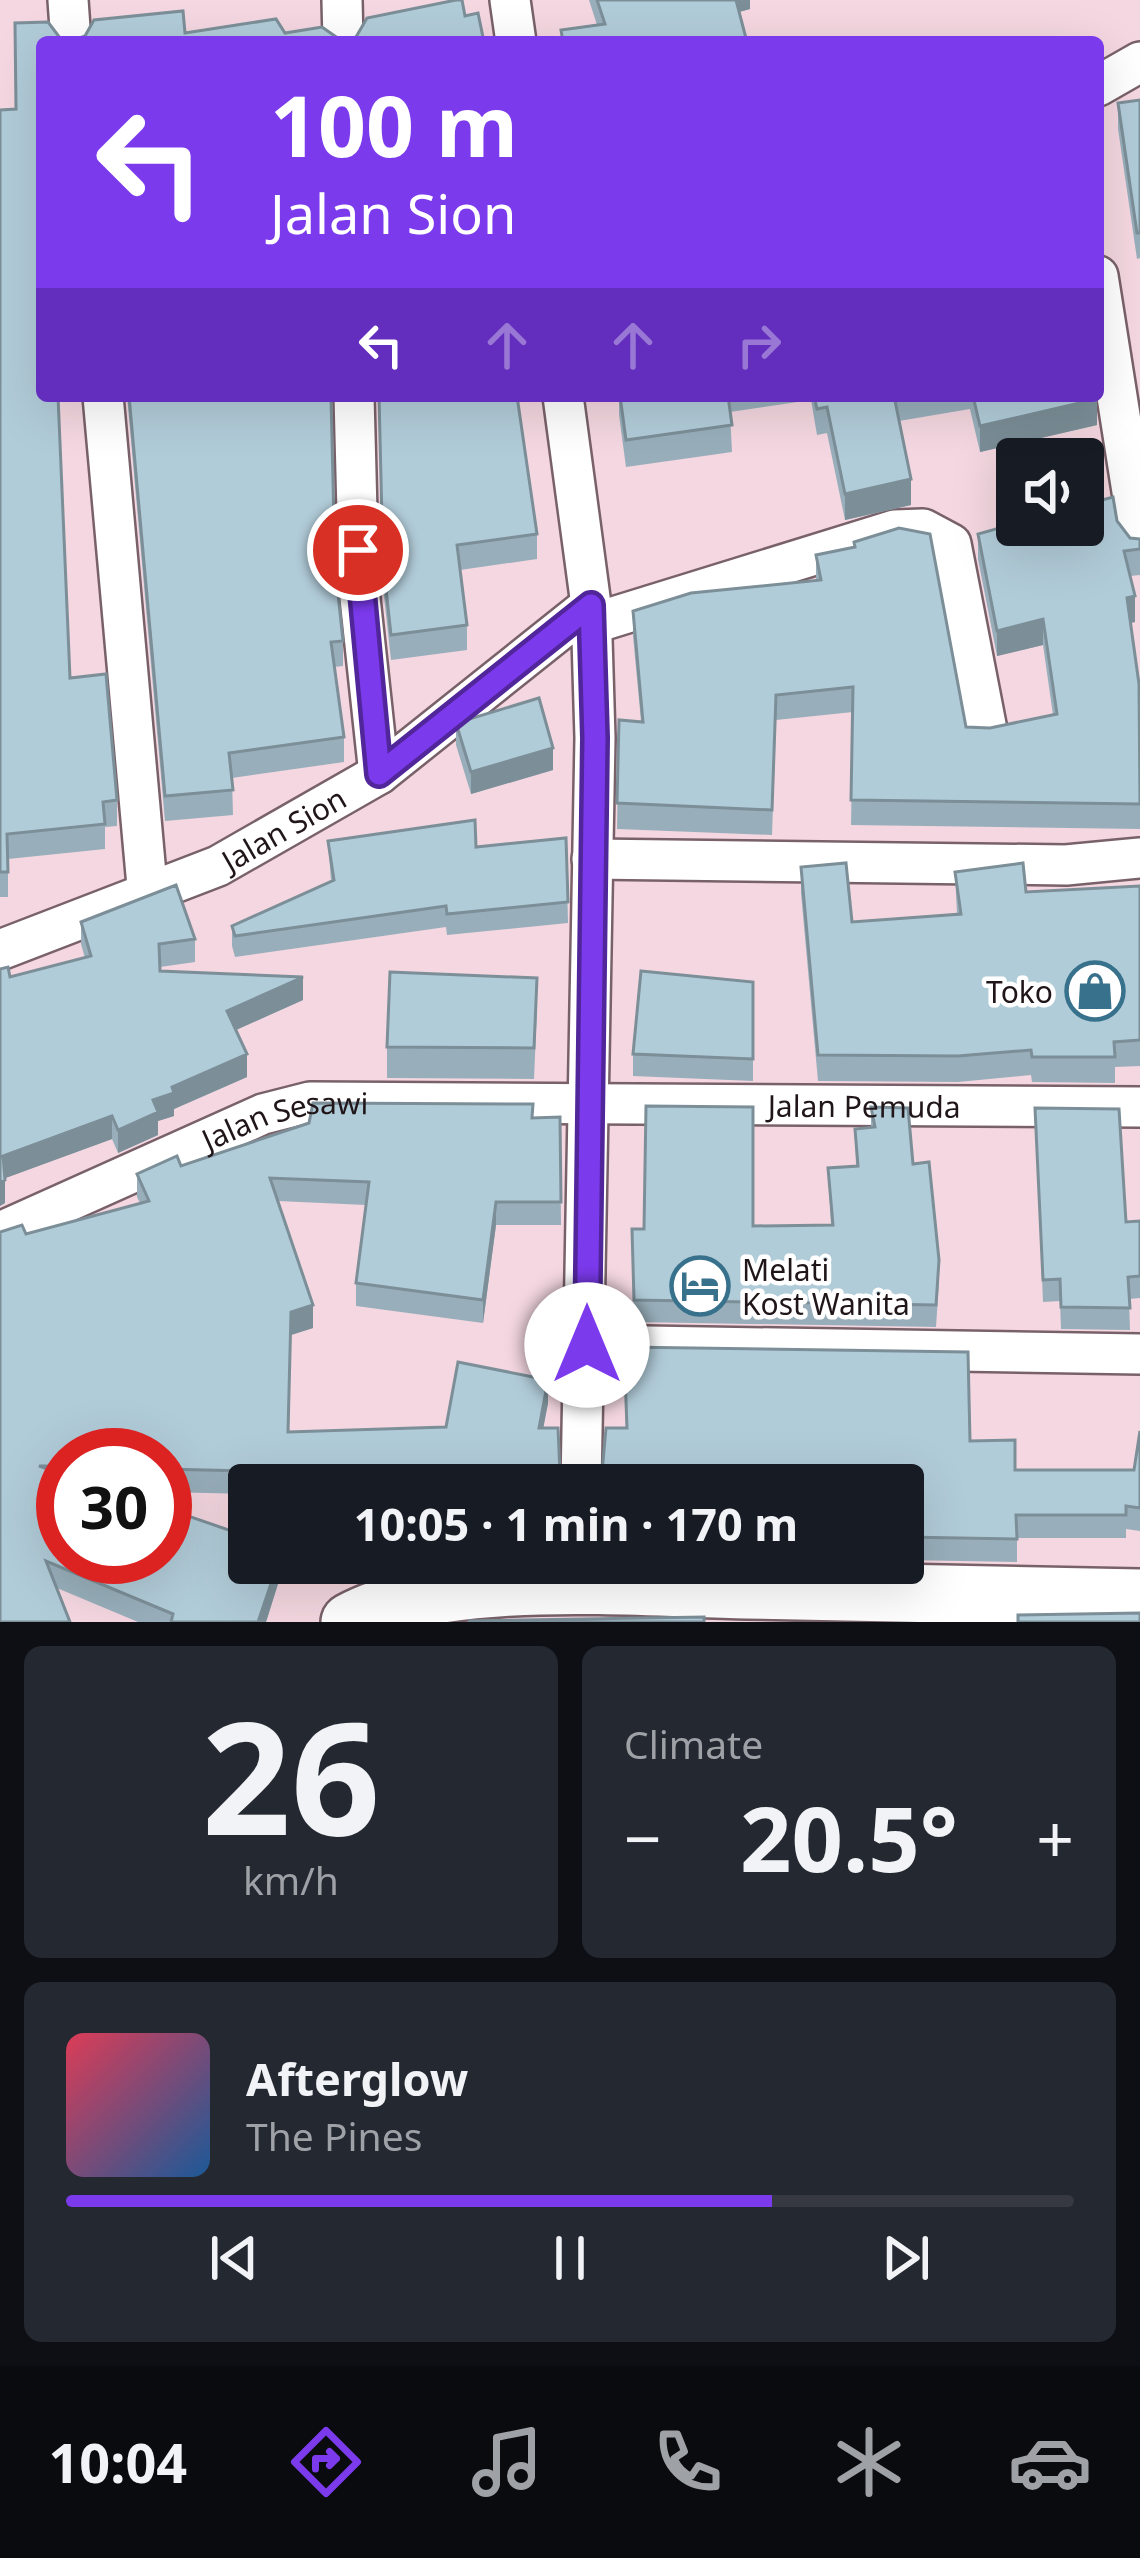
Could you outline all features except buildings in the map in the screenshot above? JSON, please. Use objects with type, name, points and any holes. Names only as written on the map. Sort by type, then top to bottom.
[{"type":"street","points":[[68,0],[71,36]]},
{"type":"street","points":[[342,0],[344,36]]},
{"type":"street","points":[[510,0],[515,36]]},
{"type":"street","points":[[1104,83],[1140,62]]},
{"type":"street","points":[[1104,299],[1128,392],[1140,542]]},
{"type":"street","points":[[104,402],[148,897]]},
{"type":"street","points":[[354,402],[359,589],[379,774]]},
{"type":"street","points":[[564,402],[591,615],[587,1345],[582,1464]]},
{"type":"street","points":[[591,615],[896,530],[923,529],[951,544],[987,730]]},
{"type":"street","name":"Jalan Sion","points":[[0,950],[148,897],[218,866],[379,774],[591,615]]},
{"type":"street","points":[[592,859],[1066,865],[1140,858]]},
{"type":"street","name":"Jalan Sesawi","points":[[0,1232],[263,1114],[310,1102],[589,1108]]},
{"type":"street","name":"Jalan Pemuda","points":[[589,1108],[1140,1108]]},
{"type":"street","points":[[587,1345],[1140,1354]]},
{"type":"street","points":[[350,1622],[372,1610],[513,1584]]},
{"type":"street","points":[[797,1584],[1140,1598]]},
{"type":"place","name":"Toko","points":[[1095,991]]},
{"type":"place","name":"Melati Kost Wanita","points":[[700,1286]]},
{"type":"route","points":[[358,550],[366,677],[379,774],[591,605],[595,738],[587,1345]]}]
